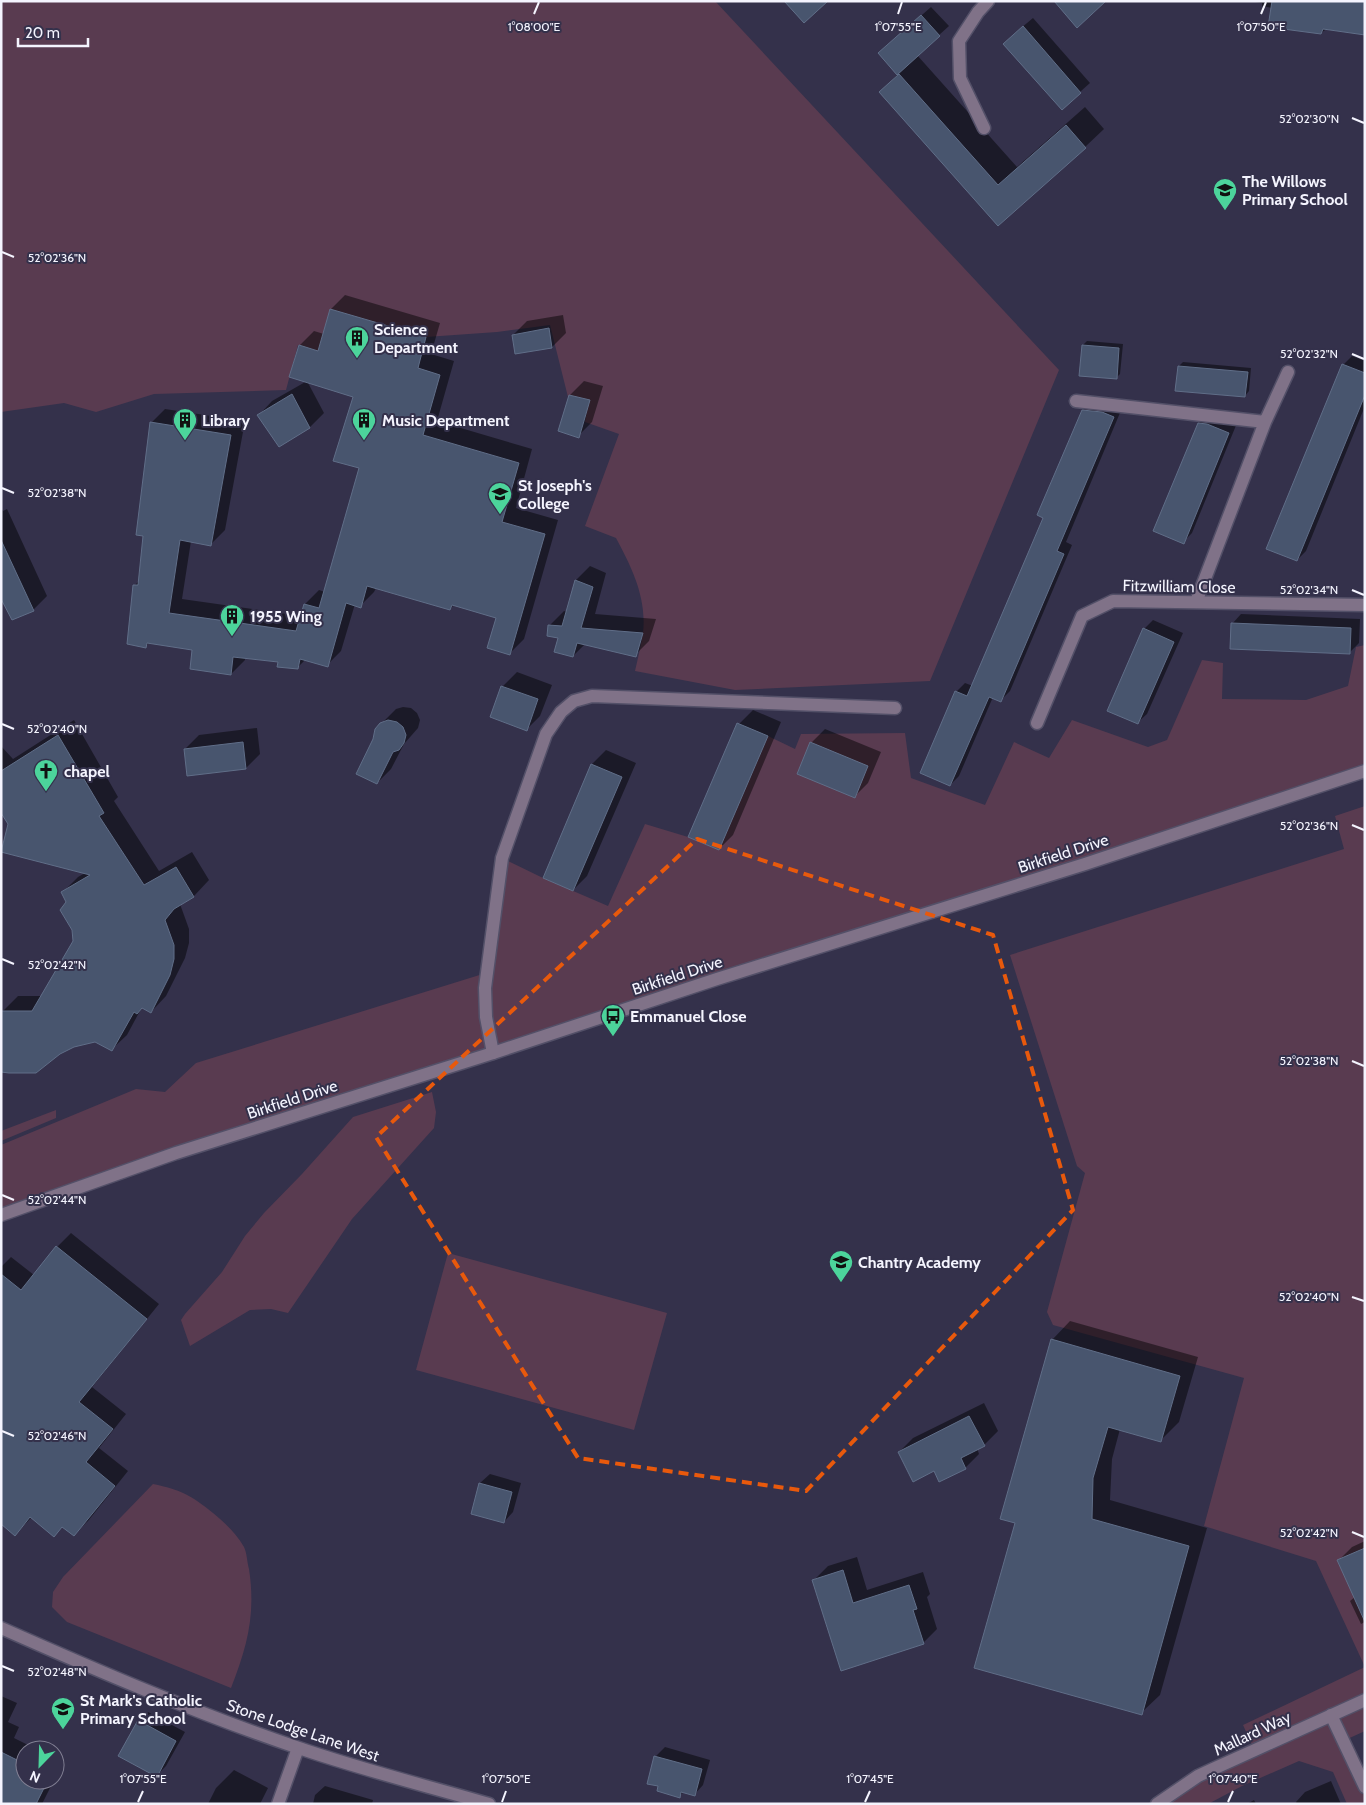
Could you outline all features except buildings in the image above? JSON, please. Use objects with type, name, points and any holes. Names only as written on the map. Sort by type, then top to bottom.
[{"type":"street","points":[[984,128],[960,78],[959,40],[988,1]]},
{"type":"street","points":[[1196,602],[1265,422],[1288,372]]},
{"type":"street","points":[[1076,401],[1265,422]]},
{"type":"street","name":"Fitzwilliam Close","points":[[1037,723],[1082,616],[1113,600],[1365,605]]},
{"type":"street","points":[[493,1053],[486,1017],[485,995],[502,858],[546,734],[561,712],[574,701],[592,696],[895,708]]},
{"type":"street","name":"Birkfield Drive","points":[[1,1215],[176,1153],[1094,860],[1365,771]]},
{"type":"street","name":"Stone Lodge Lane West","points":[[1,1628],[187,1707],[298,1748],[489,1804]]},
{"type":"street","name":"Mallard Way","points":[[1157,1804],[1206,1772],[1365,1700]]},
{"type":"street","points":[[1331,1715],[1365,1787]]},
{"type":"street","points":[[278,1804],[298,1748]]},
{"type":"highlighted area","points":[[697,839],[993,935],[1073,1210],[806,1491],[578,1458],[376,1137]]},
{"type":"shaded area","points":[[1,1],[715,1],[1059,370],[930,681],[735,690],[635,671],[644,620],[637,584],[616,538],[585,526],[619,434],[585,422],[587,411],[570,405],[550,325],[497,332],[426,337],[330,309],[318,351],[298,345],[286,390],[154,394],[96,412],[64,403],[1,412]]},
{"type":"shaded area","points":[[1365,645],[1365,771],[1,1215],[1,1145],[136,1089],[165,1092],[196,1063],[486,973],[502,858],[608,906],[645,824],[688,837],[719,850],[768,736],[795,749],[801,734],[905,733],[911,778],[985,805],[1014,742],[1049,758],[1072,720],[1148,747],[1167,740],[1202,660],[1223,663],[1222,699],[1306,700],[1348,686],[1356,647]]},
{"type":"shaded area","points":[[1365,806],[1365,1667],[1316,1561],[1204,1526],[1244,1378],[1053,1325],[1047,1312],[1085,1173],[1077,1166],[1010,955],[1344,849],[1335,816]]},
{"type":"shaded area","points":[[432,1092],[436,1112],[434,1128],[352,1219],[288,1313],[271,1309],[250,1310],[190,1346],[181,1320],[185,1314],[222,1272],[245,1236],[264,1213],[353,1117]]},
{"type":"shaded area","points":[[56,1110],[56,1118],[1,1141],[1,1131]]},
{"type":"shaded area","points":[[448,1253],[667,1313],[634,1430],[416,1370]]},
{"type":"shaded area","points":[[153,1484],[178,1491],[198,1502],[213,1513],[238,1537],[245,1549],[251,1586],[251,1616],[242,1659],[231,1688],[67,1622],[52,1607],[53,1592],[63,1577]]},
{"type":"shaded area","points":[[1365,1667],[1365,1731],[1343,1741],[1365,1787],[1365,1804],[1347,1804],[1333,1772],[1299,1761],[1242,1786],[1208,1804],[1157,1804],[1254,1749],[1243,1725]]},
{"type":"place","name":"The Willows Primary School","points":[[1225,211]]},
{"type":"place","name":"Science Department","points":[[357,359]]},
{"type":"place","name":"Library","points":[[185,441]]},
{"type":"place","name":"Music Department","points":[[364,441]]},
{"type":"place","name":"St Joseph's College","points":[[500,515]]},
{"type":"place","name":"1955 Wing","points":[[232,637]]},
{"type":"place","name":"chapel","points":[[46,792]]},
{"type":"place","name":"Emmanuel Close","points":[[613,1037]]},
{"type":"place","name":"Chantry Academy","points":[[841,1283]]},
{"type":"place","name":"St Mark's Catholic Primary School","points":[[63,1730]]}]
